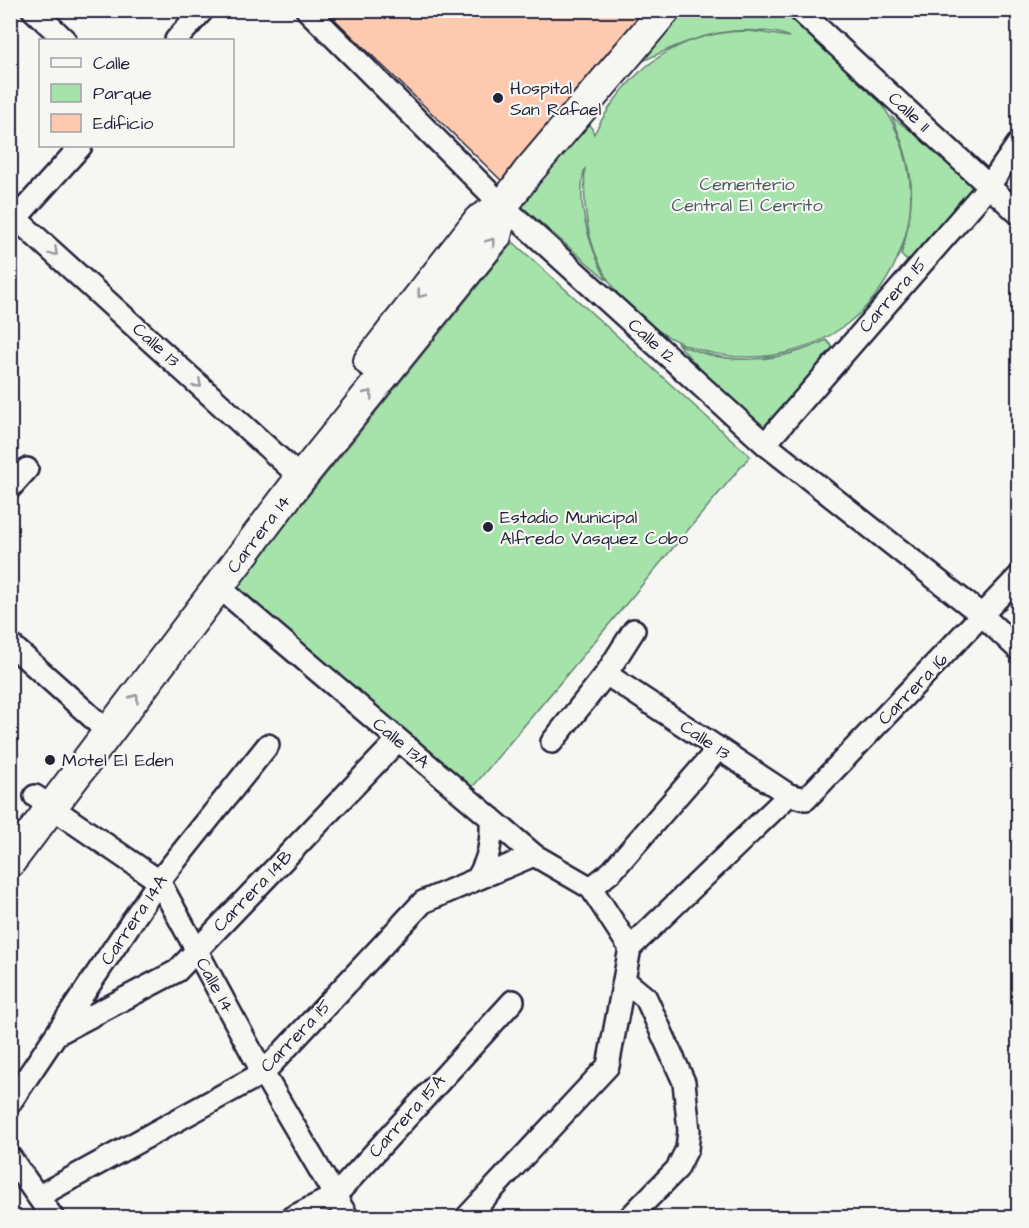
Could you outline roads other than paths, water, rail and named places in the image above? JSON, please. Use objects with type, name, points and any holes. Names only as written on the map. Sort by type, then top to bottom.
[{"type":"street","points":[[33,10],[64,39]]},
{"type":"street","points":[[177,39],[203,10]]},
{"type":"street","name":"Calle 12","points":[[307,10],[503,206],[765,444],[983,616],[1018,649]]},
{"type":"street","name":"Carrera 14","points":[[10,862],[43,801],[294,473],[496,236],[503,206],[527,173],[665,10]]},
{"type":"street","name":"Calle 11","points":[[799,10],[1018,213]]},
{"type":"street","name":"Carrera 15","points":[[765,444],[989,186],[1018,144]]},
{"type":"street","points":[[12,219],[80,147]]},
{"type":"street","name":"Calle 13","points":[[12,219],[294,473]]},
{"type":"street","points":[[10,488],[27,469]]},
{"type":"street","name":"Carrera 14","points":[[101,726],[219,587],[294,473]]},
{"type":"street","name":"Carrera 16","points":[[630,948],[797,797],[983,616],[1018,577]]},
{"type":"street","name":"Calle 13A","points":[[219,587],[534,855],[591,888]]},
{"type":"street","points":[[552,742],[606,674],[634,630]]},
{"type":"street","points":[[10,644],[101,726]]},
{"type":"street","name":"Calle 13","points":[[606,674],[718,749],[797,797]]},
{"type":"street","name":"Carrera 14B","points":[[57,1034],[177,971],[398,740]]},
{"type":"street","name":"Carrera 14A","points":[[10,1103],[159,881],[268,745]]},
{"type":"street","points":[[466,1218],[608,1066],[630,948],[591,888],[612,871],[718,749]]},
{"type":"street","name":"Carrera 14","points":[[10,827],[43,801]]},
{"type":"street","name":"Calle 14","points":[[43,801],[159,881],[263,1073],[348,1218]]},
{"type":"street","points":[[477,879],[487,860],[491,832],[490,819]]},
{"type":"street","name":"Carrera 15","points":[[39,1196],[263,1073],[423,902],[534,855]]},
{"type":"street","points":[[624,980],[646,998],[684,1082],[689,1131],[687,1149],[677,1169],[629,1218]]},
{"type":"street","name":"Carrera 15A","points":[[291,1218],[335,1196],[513,1001]]},
{"type":"street","points":[[10,1157],[53,1218]]},
{"type":"place","name":"Hospital San Rafael","points":[[498,98]]},
{"type":"place","name":"Estadio Municipal Alfredo Vasquez Cobo","points":[[488,527]]},
{"type":"place","name":"Motel El Eden","points":[[50,760]]},
{"type":"park label","name":"Cementerio Central El Cerrito","points":[[747,194]]}]
